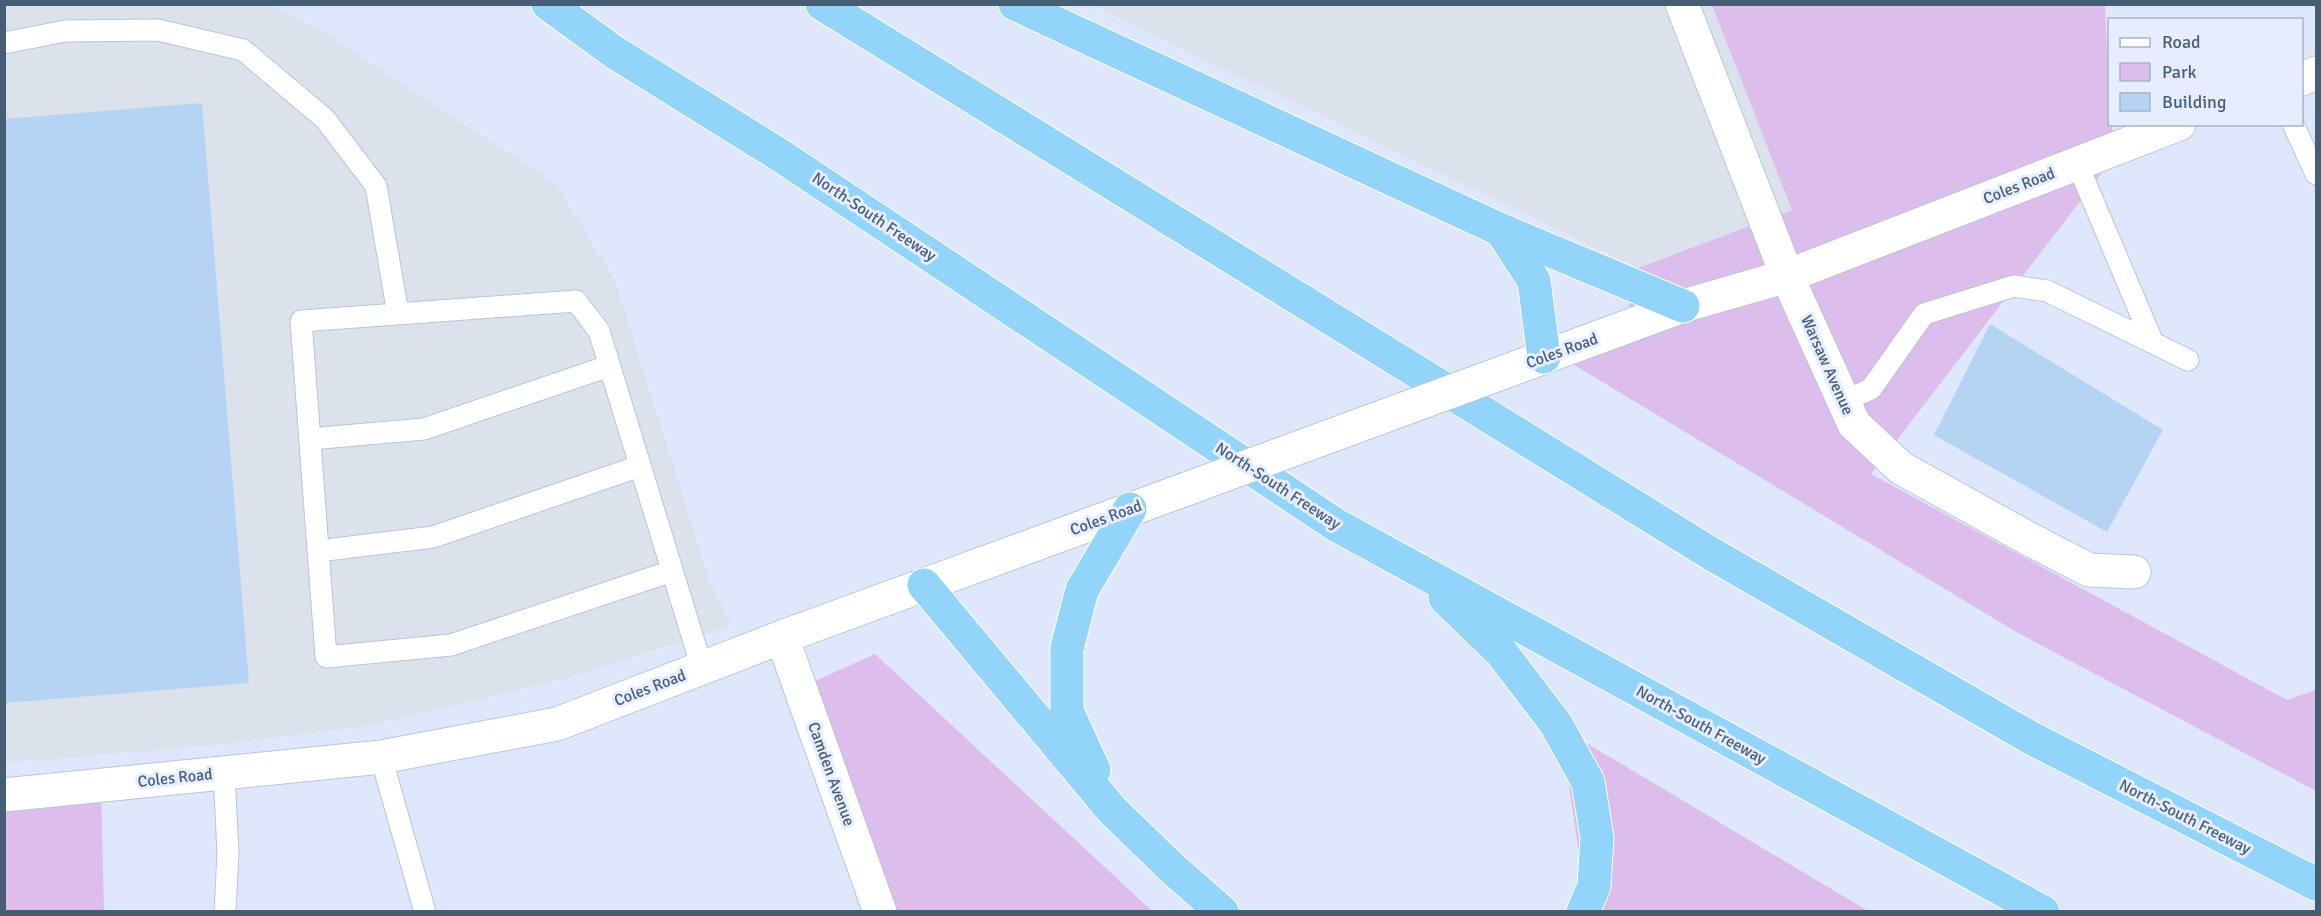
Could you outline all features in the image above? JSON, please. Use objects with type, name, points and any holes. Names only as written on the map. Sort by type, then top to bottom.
[{"type":"highway","name":"North-South Freeway","points":[[548,4],[614,52],[778,154],[1336,525],[2043,912]]},
{"type":"highway","name":"North-South Freeway","points":[[822,4],[1710,553],[2031,738],[2316,884]]},
{"type":"highway","points":[[1016,4],[1500,230],[1683,306]]},
{"type":"highway","points":[[1500,230],[1534,281],[1544,357]]},
{"type":"highway","points":[[1112,810],[1067,711],[1067,648],[1082,590],[1130,509]]},
{"type":"highway","points":[[1416,570],[1501,652],[1556,724],[1588,782],[1597,838],[1594,886],[1583,912]]},
{"type":"highway","points":[[924,585],[1112,810],[1174,870],[1222,912]]},
{"type":"street","name":"Warsaw Avenue","points":[[1682,4],[1787,276],[1854,424],[1901,468],[2089,570],[2134,572]]},
{"type":"street","name":"Coles Road","points":[[4,795],[381,757],[557,724],[782,637],[1683,306],[1787,276],[2174,126]]},
{"type":"street","name":"Camden Avenue","points":[[782,637],[880,912]]},
{"type":"lane","points":[[4,43],[65,31],[158,30],[243,50],[325,119],[376,186],[398,314]]},
{"type":"lane","points":[[2294,126],[2316,174]]},
{"type":"lane","points":[[2077,163],[2153,343]]},
{"type":"lane","points":[[1844,401],[1872,389],[1924,314],[2014,286],[2047,291],[2188,360]]},
{"type":"lane","points":[[672,571],[451,645],[326,657],[301,321],[576,301],[599,331],[702,668]]},
{"type":"lane","points":[[310,439],[424,429],[609,366]]},
{"type":"lane","points":[[318,551],[433,537],[640,466]]},
{"type":"lane","points":[[381,757],[425,912]]},
{"type":"lane","points":[[224,773],[228,853],[225,912]]},
{"type":"shaded area","points":[[5,5],[268,5],[314,26],[556,184],[615,281],[709,579],[732,625],[560,680],[366,726],[206,746],[5,763]]},
{"type":"shaded area","points":[[1092,5],[1712,5],[1792,210],[1638,268]]},
{"type":"green space","points":[[1712,5],[2105,5],[2108,126],[2112,126],[2114,157],[1871,474],[2287,700],[2316,690],[2316,791],[2018,633],[1566,360],[1621,338],[1638,268],[1792,210]]},
{"type":"green space","points":[[875,654],[1152,911],[883,911],[784,695]]},
{"type":"green space","points":[[1561,728],[1865,909],[1870,911],[1587,911]]},
{"type":"green space","points":[[101,788],[104,911],[5,912],[5,795]]},
{"type":"building","points":[[202,103],[249,683],[5,703],[5,119]]},
{"type":"building","points":[[1990,324],[2163,430],[2107,532],[1934,435]]}]
